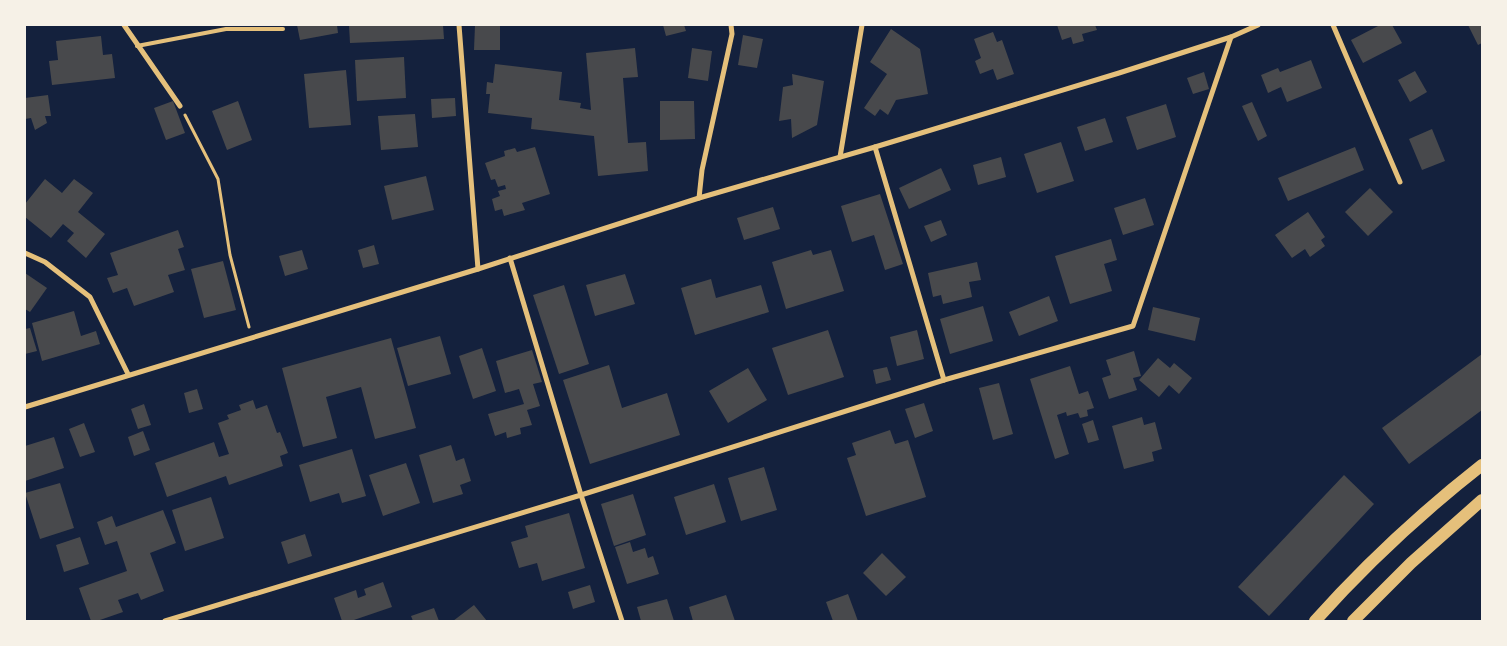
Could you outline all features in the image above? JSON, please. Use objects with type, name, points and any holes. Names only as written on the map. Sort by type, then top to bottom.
[{"type":"main road","points":[[1315,621],[1354,579],[1421,514],[1482,465]]},
{"type":"main road","points":[[1356,620],[1422,552],[1482,500]]},
{"type":"street","points":[[124,25],[137,46],[155,67],[180,106]]},
{"type":"street","points":[[459,25],[478,269]]},
{"type":"street","points":[[699,198],[702,170],[732,34],[731,25]]},
{"type":"street","points":[[840,157],[862,25]]},
{"type":"street","points":[[25,407],[128,374],[478,269],[699,198],[1119,73],[1231,37],[1258,25]]},
{"type":"street","points":[[1333,25],[1400,182]]},
{"type":"street","points":[[165,621],[581,495],[944,380],[1134,326],[1231,37]]},
{"type":"street","points":[[874,147],[944,380]]},
{"type":"street","points":[[25,253],[45,262],[90,297],[128,374]]},
{"type":"street","points":[[510,258],[581,495],[622,621]]},
{"type":"lane","points":[[137,46],[226,29],[283,29]]},
{"type":"path","points":[[180,106],[218,179],[230,255],[252,338]]},
{"type":"building","points":[[297,25],[337,25],[338,33],[300,40]]},
{"type":"building","points":[[349,25],[443,25],[444,39],[350,43]]},
{"type":"building","points":[[475,25],[500,25],[500,50],[474,50]]},
{"type":"building","points":[[663,25],[684,25],[686,31],[666,36]]},
{"type":"building","points":[[1057,25],[1095,25],[1097,30],[1082,34],[1084,41],[1073,44],[1071,37],[1062,40]]},
{"type":"building","points":[[1380,25],[1392,25],[1402,43],[1363,63],[1351,40]]},
{"type":"building","points":[[1468,25],[1482,25],[1482,43],[1478,45]]},
{"type":"building","points":[[891,29],[920,49],[928,94],[896,100],[888,115],[880,109],[875,116],[864,108],[887,74],[870,62]]},
{"type":"building","points":[[993,32],[997,42],[1002,40],[1014,74],[997,80],[993,69],[980,74],[975,61],[981,58],[974,39]]},
{"type":"building","points":[[743,35],[763,39],[757,68],[738,65]]},
{"type":"building","points":[[101,36],[103,55],[112,54],[115,78],[52,85],[49,61],[58,60],[56,41]]},
{"type":"building","points":[[635,48],[638,77],[623,78],[628,143],[646,142],[648,171],[598,176],[594,136],[531,129],[532,118],[488,113],[490,94],[486,94],[487,82],[493,83],[495,64],[562,72],[559,100],[581,103],[580,108],[591,110],[586,53]]},
{"type":"building","points":[[692,48],[712,51],[708,81],[688,78]]},
{"type":"building","points":[[404,57],[406,98],[357,101],[355,60]]},
{"type":"building","points":[[1311,60],[1322,88],[1287,102],[1281,87],[1268,93],[1261,75],[1278,68],[1280,72]]},
{"type":"building","points":[[346,70],[351,125],[309,128],[304,74]]},
{"type":"building","points":[[1415,71],[1427,92],[1410,102],[1398,80]]},
{"type":"building","points":[[1204,72],[1209,89],[1193,94],[1187,78]]},
{"type":"building","points":[[792,74],[824,81],[817,125],[792,138],[791,119],[779,121],[783,87],[793,85]]},
{"type":"building","points":[[48,95],[51,116],[45,116],[47,123],[35,130],[31,118],[25,119],[25,98]]},
{"type":"building","points":[[455,98],[456,116],[432,118],[431,99]]},
{"type":"building","points":[[173,101],[185,133],[166,140],[154,108]]},
{"type":"building","points":[[238,101],[252,140],[227,150],[212,111]]},
{"type":"building","points":[[660,101],[694,101],[695,139],[660,140]]},
{"type":"building","points":[[1252,102],[1267,136],[1258,141],[1242,106]]},
{"type":"building","points":[[1166,104],[1176,137],[1137,150],[1126,117]]},
{"type":"building","points":[[415,114],[418,147],[381,150],[378,116]]},
{"type":"building","points":[[1105,118],[1113,142],[1085,151],[1077,127]]},
{"type":"building","points":[[1432,129],[1445,161],[1422,170],[1409,139]]},
{"type":"building","points":[[1061,142],[1074,181],[1037,193],[1024,154]]},
{"type":"building","points":[[535,147],[550,194],[522,203],[525,210],[504,216],[502,209],[495,211],[492,199],[500,196],[498,191],[506,189],[505,185],[498,187],[495,179],[491,180],[485,163],[505,156],[504,151],[515,148],[517,152]]},
{"type":"building","points":[[1355,147],[1364,170],[1288,201],[1278,178]]},
{"type":"building","points":[[1001,157],[1006,177],[978,185],[973,165]]},
{"type":"building","points":[[941,168],[951,190],[909,209],[899,188]]},
{"type":"building","points":[[426,176],[434,210],[392,220],[384,186]]},
{"type":"building","points":[[45,179],[62,193],[74,179],[93,193],[78,212],[105,234],[86,258],[67,241],[74,233],[63,224],[51,238],[25,217],[25,204]]},
{"type":"building","points":[[1370,188],[1393,212],[1368,236],[1345,212]]},
{"type":"building","points":[[880,194],[903,264],[885,270],[874,235],[852,242],[841,206]]},
{"type":"building","points":[[1145,198],[1154,225],[1123,235],[1114,208]]},
{"type":"building","points":[[773,207],[780,229],[744,240],[737,218]]},
{"type":"building","points":[[1308,212],[1325,237],[1321,240],[1325,246],[1310,257],[1305,249],[1292,258],[1275,235]]},
{"type":"building","points":[[941,220],[947,235],[931,242],[924,226]]},
{"type":"building","points":[[178,230],[184,247],[178,249],[185,270],[168,275],[174,292],[134,306],[127,288],[113,293],[107,278],[118,275],[110,253]]},
{"type":"building","points":[[1111,239],[1117,260],[1104,264],[1112,291],[1070,304],[1055,256]]},
{"type":"building","points":[[374,245],[379,264],[363,268],[358,250]]},
{"type":"building","points":[[302,250],[308,269],[285,276],[279,256]]},
{"type":"building","points":[[811,250],[813,255],[831,250],[844,291],[786,309],[772,262]]},
{"type":"building","points":[[223,261],[236,310],[204,318],[191,269]]},
{"type":"building","points":[[977,262],[981,280],[969,282],[972,297],[943,304],[941,295],[933,297],[928,273]]},
{"type":"building","points":[[25,273],[47,288],[30,312],[25,309]]},
{"type":"building","points":[[625,274],[635,304],[595,316],[586,285]]},
{"type":"building","points":[[711,279],[716,298],[761,285],[769,312],[695,335],[681,288]]},
{"type":"building","points":[[564,285],[589,364],[559,374],[533,295]]},
{"type":"building","points":[[1049,296],[1058,321],[1019,336],[1009,312]]},
{"type":"building","points":[[983,306],[993,341],[950,354],[940,319]]},
{"type":"building","points":[[1153,307],[1200,318],[1195,341],[1148,330]]},
{"type":"building","points":[[74,311],[81,336],[96,331],[100,344],[42,361],[32,323]]},
{"type":"building","points":[[30,328],[37,351],[25,354],[25,329]]},
{"type":"building","points":[[828,330],[844,377],[788,395],[772,348]]},
{"type":"building","points":[[917,330],[924,359],[897,366],[890,337]]},
{"type":"building","points":[[440,336],[451,374],[408,386],[397,348]]},
{"type":"building","points":[[391,338],[416,428],[375,439],[361,387],[326,397],[337,438],[303,447],[282,368]]},
{"type":"building","points":[[482,348],[496,391],[473,399],[459,356]]},
{"type":"building","points":[[532,350],[542,382],[533,384],[540,406],[527,410],[532,425],[520,428],[521,434],[507,438],[506,432],[495,436],[488,414],[524,404],[519,389],[505,393],[496,361]]},
{"type":"building","points":[[1134,351],[1141,376],[1133,378],[1137,390],[1109,399],[1102,378],[1111,375],[1106,360]]},
{"type":"building","points":[[1482,354],[1482,410],[1409,464],[1382,428]]},
{"type":"building","points":[[1158,358],[1170,368],[1174,363],[1192,378],[1179,394],[1169,385],[1159,397],[1139,380]]},
{"type":"building","points":[[609,365],[622,408],[667,393],[680,435],[590,464],[563,380]]},
{"type":"building","points":[[1070,366],[1079,394],[1088,391],[1094,408],[1087,410],[1088,416],[1080,418],[1078,413],[1067,416],[1066,412],[1057,415],[1069,454],[1055,459],[1030,379]]},
{"type":"building","points":[[887,367],[891,380],[876,384],[873,370]]},
{"type":"building","points":[[748,368],[767,400],[728,423],[709,391]]},
{"type":"building","points":[[999,383],[1013,434],[993,440],[979,388]]},
{"type":"building","points":[[197,389],[203,409],[189,413],[184,393]]},
{"type":"building","points":[[253,400],[256,409],[267,405],[277,433],[280,432],[288,453],[280,456],[283,466],[229,485],[226,476],[167,497],[155,463],[214,442],[219,457],[229,454],[218,423],[229,419],[227,415],[241,410],[239,405]]},
{"type":"building","points":[[924,403],[933,431],[915,438],[905,409]]},
{"type":"building","points":[[144,404],[151,425],[138,429],[131,409]]},
{"type":"building","points":[[1142,417],[1144,425],[1155,422],[1162,449],[1152,452],[1154,461],[1124,469],[1112,426]]},
{"type":"building","points":[[1093,420],[1099,440],[1088,443],[1082,424]]},
{"type":"building","points":[[84,423],[95,452],[80,457],[69,429]]},
{"type":"building","points":[[890,430],[895,444],[908,440],[926,497],[866,516],[847,458],[856,455],[852,443]]},
{"type":"building","points":[[143,431],[150,450],[134,456],[128,437]]},
{"type":"building","points":[[54,437],[64,468],[25,481],[25,446]]},
{"type":"building","points":[[451,445],[456,461],[464,458],[471,481],[460,485],[463,494],[433,503],[419,455]]},
{"type":"building","points":[[352,449],[366,496],[342,503],[339,493],[310,502],[299,465]]},
{"type":"building","points":[[406,463],[420,503],[383,516],[369,475]]},
{"type":"building","points":[[764,467],[777,510],[741,521],[728,478]]},
{"type":"building","points":[[1344,475],[1374,504],[1269,616],[1238,587]]},
{"type":"building","points":[[60,483],[74,528],[40,539],[25,493]]},
{"type":"building","points":[[714,484],[726,522],[686,535],[674,497]]},
{"type":"building","points":[[633,494],[646,535],[614,546],[601,504]]},
{"type":"building","points":[[211,497],[224,538],[185,551],[172,510]]},
{"type":"building","points":[[163,510],[176,543],[150,553],[164,591],[141,600],[138,593],[118,600],[123,612],[97,621],[91,621],[79,588],[127,571],[117,541],[105,545],[97,522],[112,516],[116,527]]},
{"type":"building","points":[[569,513],[585,568],[542,581],[537,563],[519,568],[511,542],[528,537],[525,526]]},
{"type":"building","points":[[305,534],[312,556],[288,564],[281,542]]},
{"type":"building","points":[[80,537],[89,564],[64,572],[56,545]]},
{"type":"building","points":[[630,542],[633,552],[645,548],[648,558],[653,556],[659,574],[627,584],[615,547]]},
{"type":"building","points":[[882,553],[906,577],[886,596],[863,573]]},
{"type":"building","points":[[383,582],[392,607],[351,621],[342,621],[334,598],[356,590],[358,598],[366,595],[364,589]]},
{"type":"building","points":[[590,585],[595,602],[573,609],[568,592]]},
{"type":"building","points":[[848,594],[858,621],[833,621],[826,602]]},
{"type":"building","points":[[726,595],[735,621],[693,621],[689,607]]},
{"type":"building","points":[[667,599],[674,621],[641,621],[637,607]]},
{"type":"building","points":[[474,605],[487,621],[453,621]]},
{"type":"building","points":[[434,608],[439,621],[413,621],[411,616]]}]
